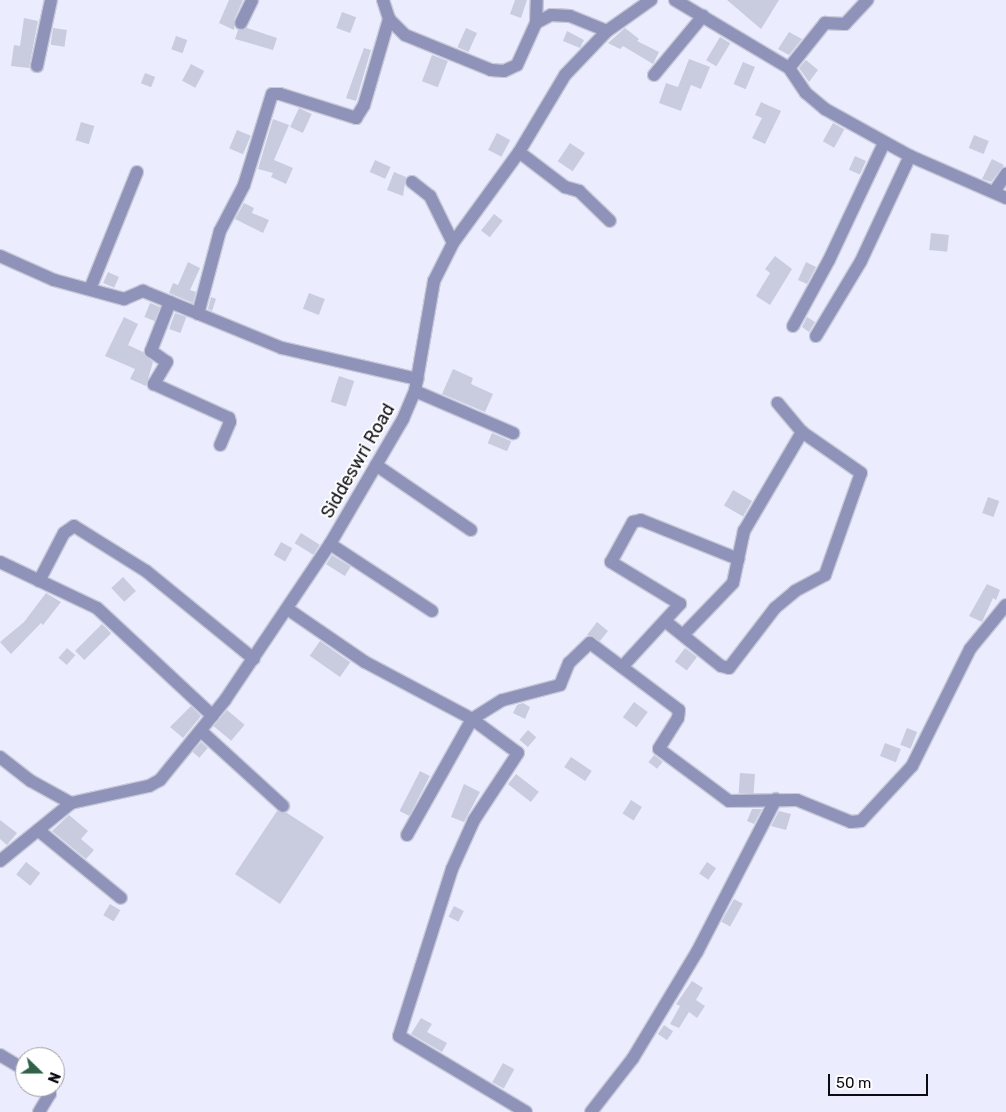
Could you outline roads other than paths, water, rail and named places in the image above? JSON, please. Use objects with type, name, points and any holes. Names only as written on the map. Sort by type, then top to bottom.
[{"type":"street","points":[[37,66],[51,0]]},
{"type":"street","points":[[241,23],[252,0]]},
{"type":"street","points":[[198,314],[220,231],[244,185],[272,94],[280,94],[356,118],[364,105],[389,19],[383,0]]},
{"type":"street","points":[[389,19],[416,40],[490,70],[504,72],[517,65],[524,57],[536,23],[537,0]]},
{"type":"street","name":"Siddeswri Road","points":[[0,861],[71,803],[155,783],[170,770],[213,716],[289,610],[376,465],[416,385],[434,281],[453,243],[519,152],[558,84],[607,31],[651,0]]},
{"type":"street","points":[[675,0],[789,68],[815,102],[884,143],[1006,198]]},
{"type":"street","points":[[789,68],[825,23],[844,24],[867,0]]},
{"type":"street","points":[[536,23],[560,14],[607,31]]},
{"type":"street","points":[[654,75],[703,16]]},
{"type":"street","points":[[793,326],[832,254],[884,143]]},
{"type":"street","points":[[519,152],[565,187],[579,191],[610,221]]},
{"type":"street","points":[[816,336],[861,262],[910,156]]},
{"type":"street","points":[[90,290],[137,172]]},
{"type":"street","points":[[994,192],[1006,174]]},
{"type":"street","points":[[412,182],[430,196],[453,243]]},
{"type":"street","points":[[0,256],[54,280],[124,299],[143,291],[282,348],[416,385],[513,433]]},
{"type":"street","points":[[170,302],[151,351],[167,362],[154,384],[229,418],[230,422],[220,445]]},
{"type":"street","points":[[665,621],[721,666],[729,668],[775,608],[795,591],[825,575],[860,482],[861,473],[802,432],[778,404]]},
{"type":"street","points":[[683,635],[733,583],[744,531],[802,432]]},
{"type":"street","points":[[376,465],[470,530]]},
{"type":"street","points":[[622,667],[679,606],[679,602],[611,562],[633,522],[641,520],[738,559]]},
{"type":"street","points":[[39,581],[64,533],[74,526],[146,571],[254,659]]},
{"type":"street","points":[[330,544],[432,611]]},
{"type":"street","points":[[0,562],[97,608],[213,716]]},
{"type":"street","points":[[407,834],[472,719],[506,699],[560,685],[569,662],[590,643],[680,712],[659,745],[661,752],[733,803],[749,799],[804,802],[851,822],[861,821],[872,812],[912,766],[970,649],[1006,605]]},
{"type":"street","points":[[289,610],[365,662],[472,719],[516,749],[517,758],[474,820],[452,868],[399,1036],[526,1112]]},
{"type":"street","points":[[201,731],[283,806]]},
{"type":"street","points":[[0,757],[31,781],[71,803]]},
{"type":"street","points":[[591,1112],[633,1058],[697,952],[776,799]]},
{"type":"street","points":[[38,830],[121,898]]},
{"type":"street","points":[[0,1054],[15,1064]]},
{"type":"street","points":[[39,1112],[48,1097]]}]
